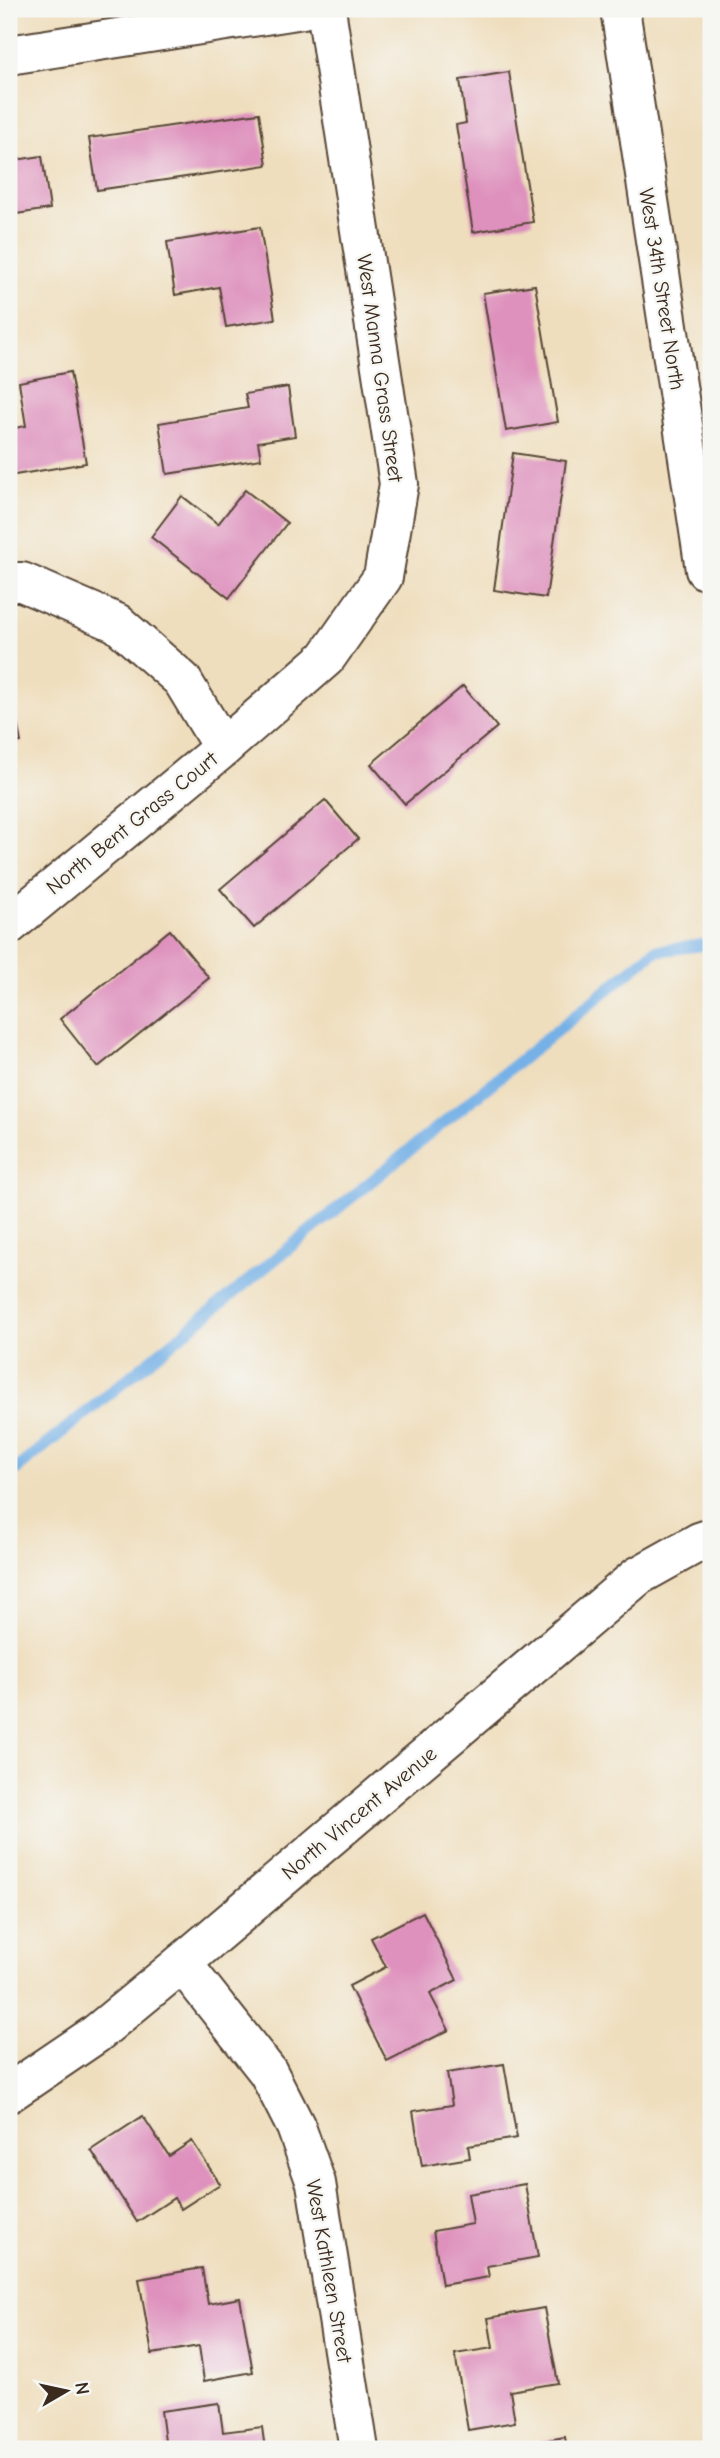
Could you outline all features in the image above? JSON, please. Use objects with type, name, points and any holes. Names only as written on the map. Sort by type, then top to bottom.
[{"type":"street","points":[[9,55],[303,9]]},
{"type":"street","name":"West Manna Grass Street","points":[[223,748],[326,658],[383,577],[399,484],[326,9]]},
{"type":"street","name":"West 34th Street North","points":[[620,9],[702,494],[705,570]]},
{"type":"street","points":[[9,582],[22,582],[117,623],[182,680],[223,748]]},
{"type":"street","name":"North Bent Grass Court","points":[[9,925],[223,748]]},
{"type":"street","name":"North Vincent Avenue","points":[[9,2093],[96,2034],[638,1576],[711,1538]]},
{"type":"street","name":"West Kathleen Street","points":[[182,1963],[268,2072],[296,2127],[316,2183],[359,2449]]},
{"type":"building","points":[[509,72],[533,222],[473,232],[456,125],[466,123],[460,80]]},
{"type":"building","points":[[259,113],[267,165],[97,190],[89,138]]},
{"type":"building","points":[[42,156],[50,209],[9,215],[9,161]]},
{"type":"building","points":[[260,227],[275,319],[226,327],[219,287],[175,295],[167,242]]},
{"type":"building","points":[[535,285],[558,422],[506,431],[483,293]]},
{"type":"building","points":[[70,372],[86,463],[9,476],[9,429],[26,426],[19,382]]},
{"type":"building","points":[[288,387],[295,436],[258,442],[261,459],[167,474],[159,423],[248,408],[245,394]]},
{"type":"building","points":[[513,453],[566,461],[546,598],[494,590]]},
{"type":"building","points":[[245,490],[287,523],[229,598],[151,537],[182,496],[218,524]]},
{"type":"building","points":[[9,684],[21,742],[9,744]]},
{"type":"building","points":[[463,686],[497,727],[405,804],[371,764]]},
{"type":"building","points":[[325,800],[358,839],[254,928],[220,889]]},
{"type":"building","points":[[170,930],[209,978],[98,1067],[60,1019]]},
{"type":"building","points":[[423,1912],[457,1980],[430,1994],[449,2030],[387,2061],[349,1986],[386,1967],[371,1938]]},
{"type":"building","points":[[504,2064],[517,2138],[468,2146],[470,2158],[422,2166],[413,2111],[452,2105],[447,2073]]},
{"type":"building","points":[[143,2116],[169,2156],[192,2141],[220,2184],[181,2209],[174,2198],[137,2222],[91,2150]]},
{"type":"building","points":[[525,2184],[538,2257],[487,2266],[489,2277],[442,2285],[433,2231],[473,2224],[468,2194]]},
{"type":"building","points":[[202,2268],[208,2304],[240,2298],[253,2372],[204,2381],[199,2346],[152,2354],[139,2279]]},
{"type":"building","points":[[544,2308],[558,2383],[510,2391],[515,2422],[468,2430],[455,2354],[493,2348],[488,2318]]},
{"type":"building","points":[[219,2403],[223,2432],[262,2427],[265,2449],[166,2449],[161,2411]]},
{"type":"building","points":[[565,2437],[567,2449],[503,2449],[503,2448]]},
{"type":"waterway","points":[[9,1475],[655,951],[711,944]]}]
